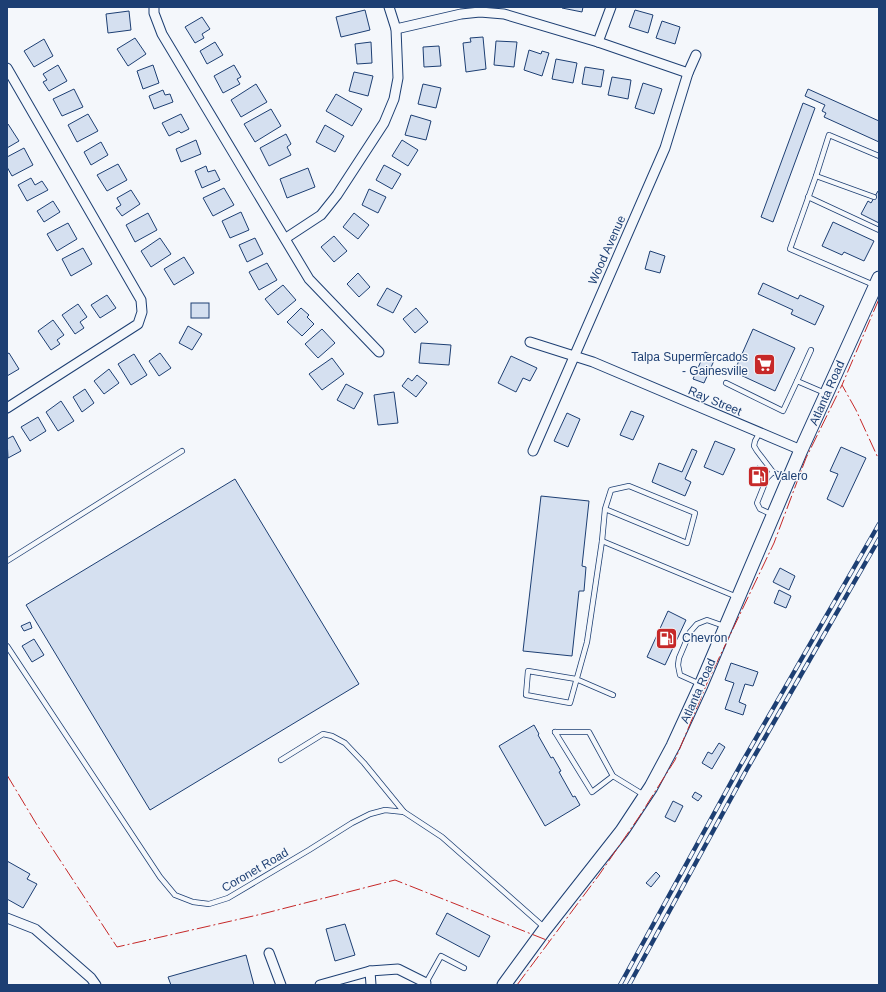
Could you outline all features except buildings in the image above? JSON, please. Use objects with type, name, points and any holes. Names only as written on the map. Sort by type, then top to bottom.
[{"type":"main road","name":"Atlanta Road","points":[[504,985],[545,929],[622,831],[645,796],[673,746],[739,598],[801,450],[877,282]]},
{"type":"street","points":[[154,7],[154,13],[162,34],[286,238],[309,279],[379,352]]},
{"type":"street","points":[[286,238],[321,214],[337,195],[384,123],[394,99],[398,78],[396,29],[389,7]]},
{"type":"street","points":[[598,42],[611,7]]},
{"type":"street","points":[[396,29],[461,14],[480,12],[504,14],[598,42],[688,73]]},
{"type":"street","name":"Wood Avenue","points":[[533,451],[665,148],[688,73],[696,55]]},
{"type":"street","points":[[7,68],[141,300],[142,312],[138,324],[7,408]]},
{"type":"street","name":"Ray Street","points":[[530,342],[593,362],[801,450]]},
{"type":"street","points":[[7,918],[35,929],[91,978],[96,985]]},
{"type":"street","points":[[270,953],[281,985]]},
{"type":"street","points":[[320,985],[370,971],[398,969],[427,984]]},
{"type":"street","points":[[370,971],[371,985]]},
{"type":"lane","points":[[877,282],[790,249],[829,135],[879,156]]},
{"type":"lane","points":[[816,176],[874,197]]},
{"type":"lane","points":[[808,197],[879,230]]},
{"type":"lane","points":[[726,383],[783,411],[811,350]]},
{"type":"lane","points":[[797,381],[826,394]]},
{"type":"lane","points":[[760,432],[754,446],[757,451],[774,472],[789,480]]},
{"type":"lane","points":[[7,562],[182,451]]},
{"type":"lane","points":[[774,472],[767,478],[757,502],[760,509],[774,516]]},
{"type":"lane","points":[[605,508],[686,543],[695,513],[628,486],[611,490],[605,508],[602,541],[586,642],[576,678],[570,703],[526,696],[528,671],[576,678],[613,696]]},
{"type":"lane","points":[[602,541],[739,598]]},
{"type":"lane","points":[[701,685],[680,675],[678,664],[679,658],[690,632],[697,624],[708,620],[726,627]]},
{"type":"lane","name":"Coronet Road","points":[[7,646],[160,877],[175,895],[193,902],[209,904],[228,898],[352,824],[370,814],[385,810],[404,812],[442,838],[545,929]]},
{"type":"lane","points":[[613,776],[592,792],[555,732],[589,732],[613,776],[645,796]]},
{"type":"lane","points":[[281,760],[323,734],[332,736],[344,743],[364,763],[404,812]]},
{"type":"lane","points":[[427,984],[441,956],[464,968]]},
{"type":"railway","points":[[620,985],[740,766],[879,524]]},
{"type":"railway","points":[[629,985],[747,769],[879,539]]},
{"type":"power","points":[[879,299],[842,385],[856,410],[879,460]]},
{"type":"power","points":[[517,985],[599,875],[639,817],[675,760],[708,681],[774,543],[806,458],[842,385]]},
{"type":"power","points":[[7,775],[37,825],[117,947],[262,914],[395,880],[549,941]]},
{"type":"place","name":"Talpa Supermercados - Gainesville","points":[[764,364]]},
{"type":"place","name":"Valero","points":[[759,476]]},
{"type":"place","name":"Chevron","points":[[667,638]]}]
